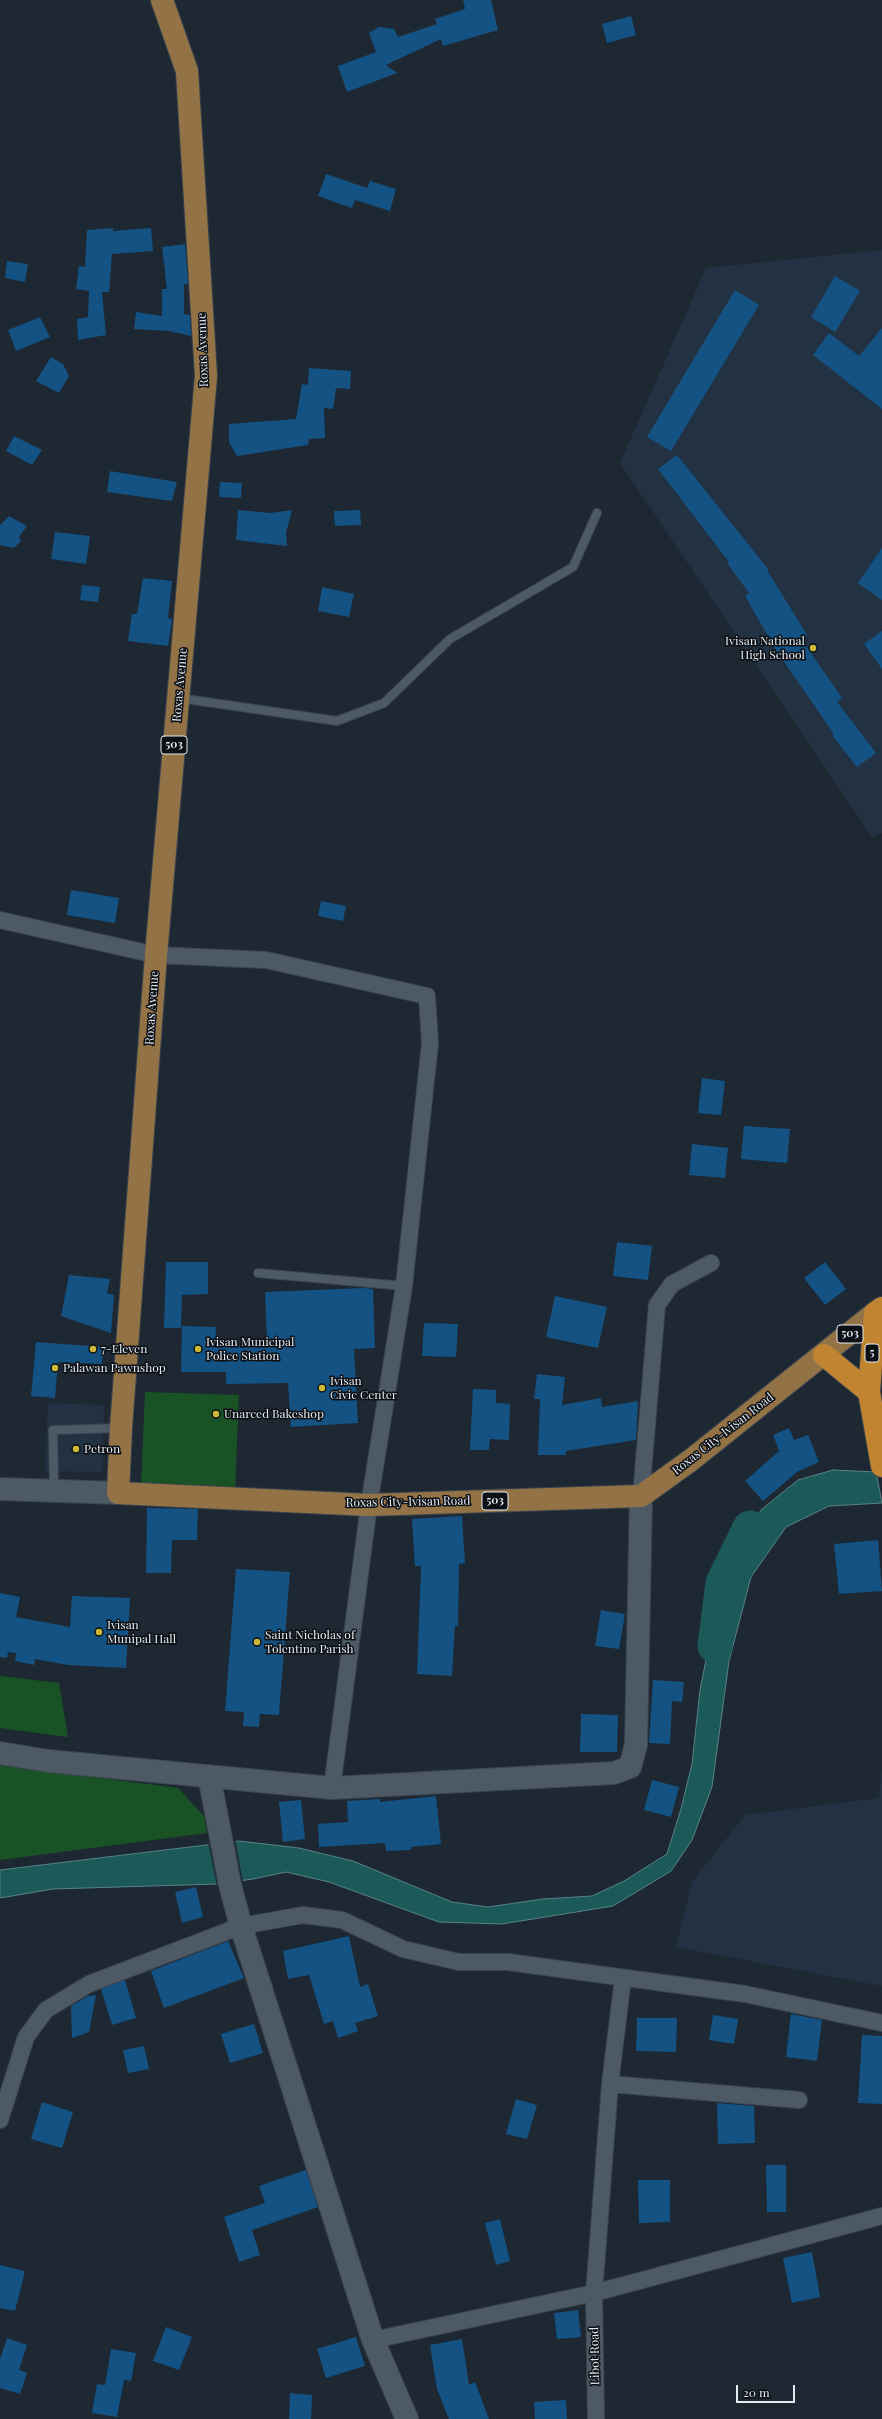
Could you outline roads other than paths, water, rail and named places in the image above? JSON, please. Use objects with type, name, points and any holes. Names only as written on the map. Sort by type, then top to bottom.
[{"type":"highway","name":"5","points":[[879,1311],[869,1392],[881,1463]]},
{"type":"highway","points":[[824,1355],[869,1392]]},
{"type":"main road","name":"Roxas Avenue","points":[[118,1493],[120,1428],[156,955],[206,376],[187,71],[162,0]]},
{"type":"main road","name":"Roxas City-Ivisan Road","points":[[118,1493],[369,1505],[641,1496],[691,1460],[879,1311]]},
{"type":"street","points":[[0,920],[156,955],[266,960],[427,996],[430,1043],[404,1286],[369,1505],[332,1788]]},
{"type":"street","points":[[0,1753],[48,1761],[332,1788],[614,1773],[630,1767],[636,1745],[641,1496],[657,1305],[672,1284],[711,1263]]},
{"type":"street","points":[[0,1489],[54,1489],[118,1493]]},
{"type":"street","points":[[209,1776],[230,1884],[241,1926],[373,2340],[407,2419]]},
{"type":"street","points":[[0,2120],[26,2037],[46,2010],[89,1984],[241,1926],[303,1915],[342,1920],[403,1949],[459,1962],[508,1962],[745,1994],[882,2023]]},
{"type":"street","name":"Libot Road","points":[[596,2419],[594,2293],[610,2084],[623,1978]]},
{"type":"street","points":[[610,2084],[799,2100]]},
{"type":"street","points":[[373,2340],[594,2293],[882,2216]]},
{"type":"lane","points":[[178,698],[337,721],[384,704],[450,639],[573,567],[597,513]]},
{"type":"lane","points":[[258,1273],[404,1286]]},
{"type":"lane","points":[[54,1489],[53,1430],[120,1428]]},
{"type":"waterway","points":[[715,1646],[723,1583],[750,1528]]},
{"type":"place","name":"Ivisan National High School","points":[[813,648]]},
{"type":"place","name":"7-Eleven","points":[[93,1349]]},
{"type":"place","name":"Ivisan Municipal Police Station","points":[[198,1349]]},
{"type":"place","name":"Palawan Pawnshop","points":[[55,1368]]},
{"type":"place","name":"Ivisan Civic Center","points":[[322,1388]]},
{"type":"place","name":"Unarced Bakeshop","points":[[216,1414]]},
{"type":"place","name":"Petron","points":[[76,1449]]},
{"type":"place","name":"Ivisan Munipal Hall","points":[[99,1632]]},
{"type":"place","name":"Saint Nicholas of Tolentino Parish","points":[[257,1642]]}]
